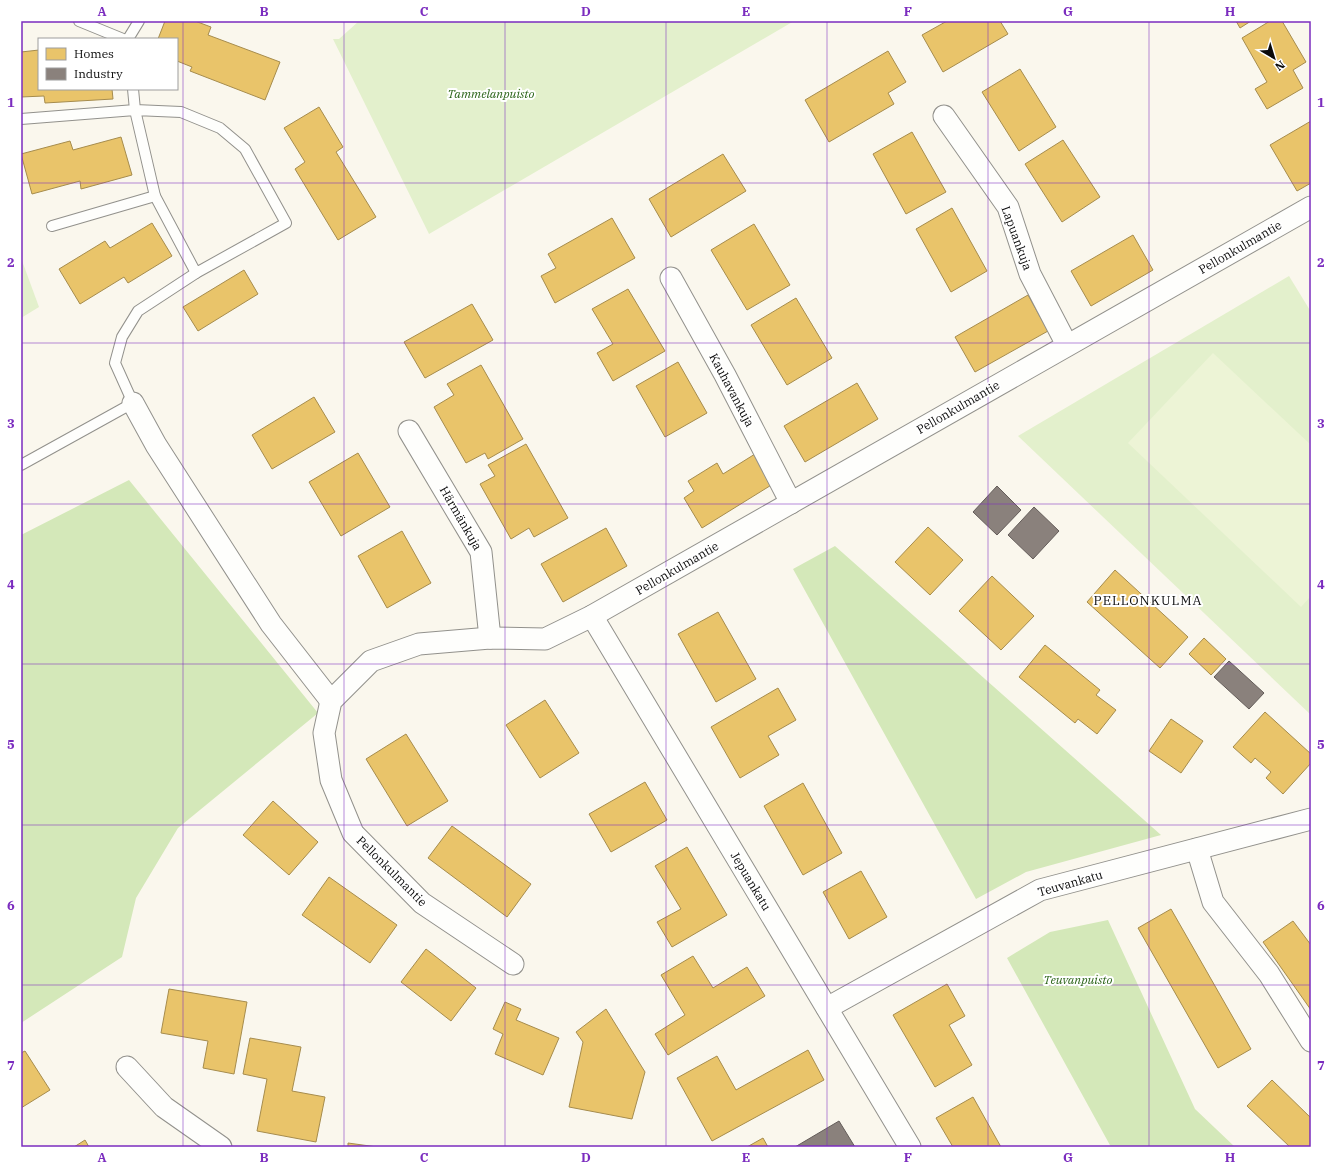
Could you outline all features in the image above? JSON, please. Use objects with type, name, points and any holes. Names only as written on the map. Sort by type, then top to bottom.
[{"type":"street","name":"Lapuankuja","points":[[944,116],[1008,208],[1030,274],[1067,345]]},
{"type":"street","name":"Pellonkulmantie","points":[[514,964],[422,903],[353,833],[331,780],[324,733],[331,700],[372,661],[419,644],[490,638],[545,639],[592,616],[1311,207]]},
{"type":"street","name":"Kauhavankuja","points":[[671,278],[725,375],[791,503]]},
{"type":"street","points":[[133,403],[156,445],[271,624],[331,700]]},
{"type":"street","name":"Härmänkuja","points":[[409,431],[481,552],[490,638]]},
{"type":"street","name":"Jepuankatu","points":[[592,616],[910,1147]]},
{"type":"street","name":"Teuvankatu","points":[[827,1008],[1040,890],[1311,819]]},
{"type":"street","points":[[1196,849],[1213,902],[1269,974],[1311,1041]]},
{"type":"street","points":[[127,1067],[164,1107],[221,1147]]},
{"type":"lane","points":[[80,21],[121,38]]},
{"type":"lane","points":[[129,38],[139,21]]},
{"type":"lane","points":[[133,90],[135,110],[155,196],[196,273]]},
{"type":"lane","points":[[21,119],[135,110],[182,112],[220,128],[244,149],[286,223],[196,273],[138,311],[122,337],[116,363],[133,403],[21,465]]},
{"type":"lane","points":[[52,226],[155,196]]},
{"type":"green space","name":"Tammelanpuisto","points":[[359,21],[794,21],[429,234],[333,39],[339,39]]},
{"type":"green space","points":[[21,258],[39,307],[21,318]]},
{"type":"green space","points":[[1289,276],[1311,312],[1311,715],[1018,436]]},
{"type":"green space","points":[[1213,353],[1311,445],[1311,596],[1301,607],[1128,443]]},
{"type":"green space","points":[[129,480],[318,713],[178,828],[136,898],[122,957],[21,1023],[21,535]]},
{"type":"green space","points":[[835,546],[1161,835],[1026,872],[976,899],[793,569]]},
{"type":"green space","name":"Teuvanpuisto","points":[[1108,920],[1195,1109],[1235,1147],[1111,1147],[1007,958],[1050,932]]},
{"type":"building: Homes","points":[[165,21],[195,21],[211,27],[208,35],[280,62],[265,100],[190,71],[192,67],[178,61],[178,38],[158,38]]},
{"type":"building: Homes","points":[[947,21],[1000,21],[1008,34],[943,72],[922,35]]},
{"type":"building: Homes","points":[[1236,21],[1251,21],[1240,28]]},
{"type":"building: Homes","points":[[1270,21],[1282,21],[1306,62],[1293,70],[1303,88],[1267,109],[1255,89],[1267,82],[1242,38]]},
{"type":"building: Homes","points":[[38,50],[38,90],[112,90],[113,99],[45,103],[44,96],[21,97],[21,52]]},
{"type":"building: Homes","points":[[888,51],[906,82],[888,93],[894,104],[829,142],[805,100]]},
{"type":"building: Homes","points":[[1020,69],[1056,127],[1019,151],[982,92]]},
{"type":"building: Homes","points":[[319,107],[343,147],[336,152],[376,217],[338,240],[295,169],[305,162],[284,128]]},
{"type":"building: Homes","points":[[1311,121],[1311,183],[1297,191],[1270,145]]},
{"type":"building: Homes","points":[[912,132],[946,192],[906,214],[873,154]]},
{"type":"building: Homes","points":[[121,137],[132,175],[81,189],[80,181],[32,194],[21,154],[70,141],[73,150]]},
{"type":"building: Homes","points":[[1063,140],[1100,197],[1062,222],[1025,164]]},
{"type":"building: Homes","points":[[723,154],[746,191],[671,237],[649,199]]},
{"type":"building: Homes","points":[[952,208],[987,271],[951,292],[916,229]]},
{"type":"building: Homes","points":[[612,218],[635,258],[555,303],[541,276],[556,268],[548,254]]},
{"type":"building: Homes","points":[[152,223],[172,256],[128,283],[124,277],[80,304],[59,269],[105,241],[110,248]]},
{"type":"building: Homes","points":[[754,224],[790,285],[747,310],[711,250]]},
{"type":"building: Homes","points":[[1133,235],[1153,270],[1091,306],[1071,271]]},
{"type":"building: Homes","points":[[244,270],[258,294],[198,331],[183,307]]},
{"type":"building: Homes","points":[[628,289],[665,351],[613,381],[597,353],[613,344],[592,309]]},
{"type":"building: Homes","points":[[1028,295],[1048,331],[975,372],[955,337]]},
{"type":"building: Homes","points":[[796,298],[832,358],[787,385],[751,325]]},
{"type":"building: Homes","points":[[472,304],[493,340],[425,378],[404,342]]},
{"type":"building: Homes","points":[[678,362],[707,413],[665,437],[636,386]]},
{"type":"building: Homes","points":[[481,365],[523,439],[488,459],[485,453],[466,463],[434,407],[454,395],[447,384]]},
{"type":"building: Homes","points":[[857,383],[878,419],[805,462],[784,426]]},
{"type":"building: Homes","points":[[314,397],[335,432],[272,469],[252,435]]},
{"type":"building: Homes","points":[[526,444],[568,518],[534,537],[529,528],[511,539],[480,484],[495,476],[488,465]]},
{"type":"building: Homes","points":[[358,453],[390,507],[341,536],[309,482]]},
{"type":"building: Homes","points":[[755,454],[773,484],[702,528],[684,498],[694,491],[688,481],[717,463],[723,474]]},
{"type":"building: Homes","points":[[928,527],[963,560],[930,595],[895,562]]},
{"type":"building: Homes","points":[[606,528],[627,566],[563,602],[541,564]]},
{"type":"building: Homes","points":[[402,531],[431,583],[387,608],[358,556]]},
{"type":"building: Homes","points":[[1115,570],[1188,637],[1160,668],[1087,602]]},
{"type":"building: Homes","points":[[992,576],[1034,616],[1001,650],[959,611]]},
{"type":"building: Homes","points":[[718,612],[756,679],[716,702],[678,634]]},
{"type":"building: Homes","points":[[1204,638],[1226,659],[1211,675],[1189,654]]},
{"type":"building: Homes","points":[[1045,645],[1100,690],[1096,695],[1116,710],[1097,734],[1078,719],[1075,723],[1019,677]]},
{"type":"building: Homes","points":[[778,688],[796,720],[768,736],[779,755],[740,778],[711,727]]},
{"type":"building: Homes","points":[[545,700],[579,753],[540,778],[506,725]]},
{"type":"building: Homes","points":[[1265,712],[1311,754],[1311,763],[1283,794],[1266,778],[1271,772],[1255,758],[1251,763],[1233,747]]},
{"type":"building: Homes","points":[[1171,719],[1203,741],[1181,773],[1149,751]]},
{"type":"building: Homes","points":[[406,734],[448,801],[407,826],[366,759]]},
{"type":"building: Homes","points":[[645,782],[667,820],[611,852],[589,814]]},
{"type":"building: Homes","points":[[803,783],[842,853],[803,875],[764,806]]},
{"type":"building: Homes","points":[[273,801],[318,842],[289,875],[243,835]]},
{"type":"building: Homes","points":[[452,826],[531,884],[507,917],[428,858]]},
{"type":"building: Homes","points":[[687,847],[727,915],[672,947],[657,922],[681,909],[655,866]]},
{"type":"building: Homes","points":[[861,871],[887,917],[849,939],[823,892]]},
{"type":"building: Homes","points":[[329,877],[397,925],[370,963],[302,915]]},
{"type":"building: Homes","points":[[1171,909],[1251,1049],[1218,1068],[1138,928]]},
{"type":"building: Homes","points":[[1293,921],[1311,945],[1311,1010],[1263,942]]},
{"type":"building: Homes","points":[[426,949],[476,988],[451,1021],[401,982]]},
{"type":"building: Homes","points":[[693,956],[713,988],[747,967],[765,996],[668,1055],[655,1034],[685,1015],[661,975]]},
{"type":"building: Homes","points":[[947,984],[965,1016],[949,1025],[972,1065],[935,1087],[893,1015]]},
{"type":"building: Homes","points":[[169,989],[247,1002],[234,1074],[203,1068],[208,1041],[161,1033]]},
{"type":"building: Homes","points":[[505,1002],[521,1009],[516,1020],[559,1038],[543,1075],[495,1054],[503,1034],[493,1029]]},
{"type":"building: Homes","points":[[606,1009],[645,1072],[632,1119],[569,1107],[583,1042],[576,1032]]},
{"type":"building: Homes","points":[[250,1038],[301,1047],[292,1091],[325,1097],[316,1142],[257,1131],[267,1079],[243,1074]]},
{"type":"building: Homes","points":[[808,1050],[824,1080],[712,1141],[677,1078],[717,1056],[736,1090]]},
{"type":"building: Homes","points":[[25,1051],[50,1090],[21,1108],[21,1053]]},
{"type":"building: Homes","points":[[1272,1080],[1311,1118],[1311,1147],[1290,1147],[1247,1106]]},
{"type":"building: Homes","points":[[973,1097],[1001,1147],[953,1147],[936,1118]]},
{"type":"building: Homes","points":[[763,1138],[768,1147],[747,1147]]},
{"type":"building: Homes","points":[[85,1140],[89,1147],[74,1147]]},
{"type":"building: Homes","points":[[348,1143],[377,1147],[348,1147]]},
{"type":"building: Industry","points":[[997,486],[1021,510],[997,535],[973,512]]},
{"type":"building: Industry","points":[[1034,507],[1059,531],[1033,559],[1008,535]]},
{"type":"building: Industry","points":[[1229,661],[1264,693],[1249,709],[1214,677]]},
{"type":"building: Industry","points":[[839,1121],[855,1147],[795,1147]]},
{"type":"district","name":"PELLONKULMA","points":[[1148,600]]}]
